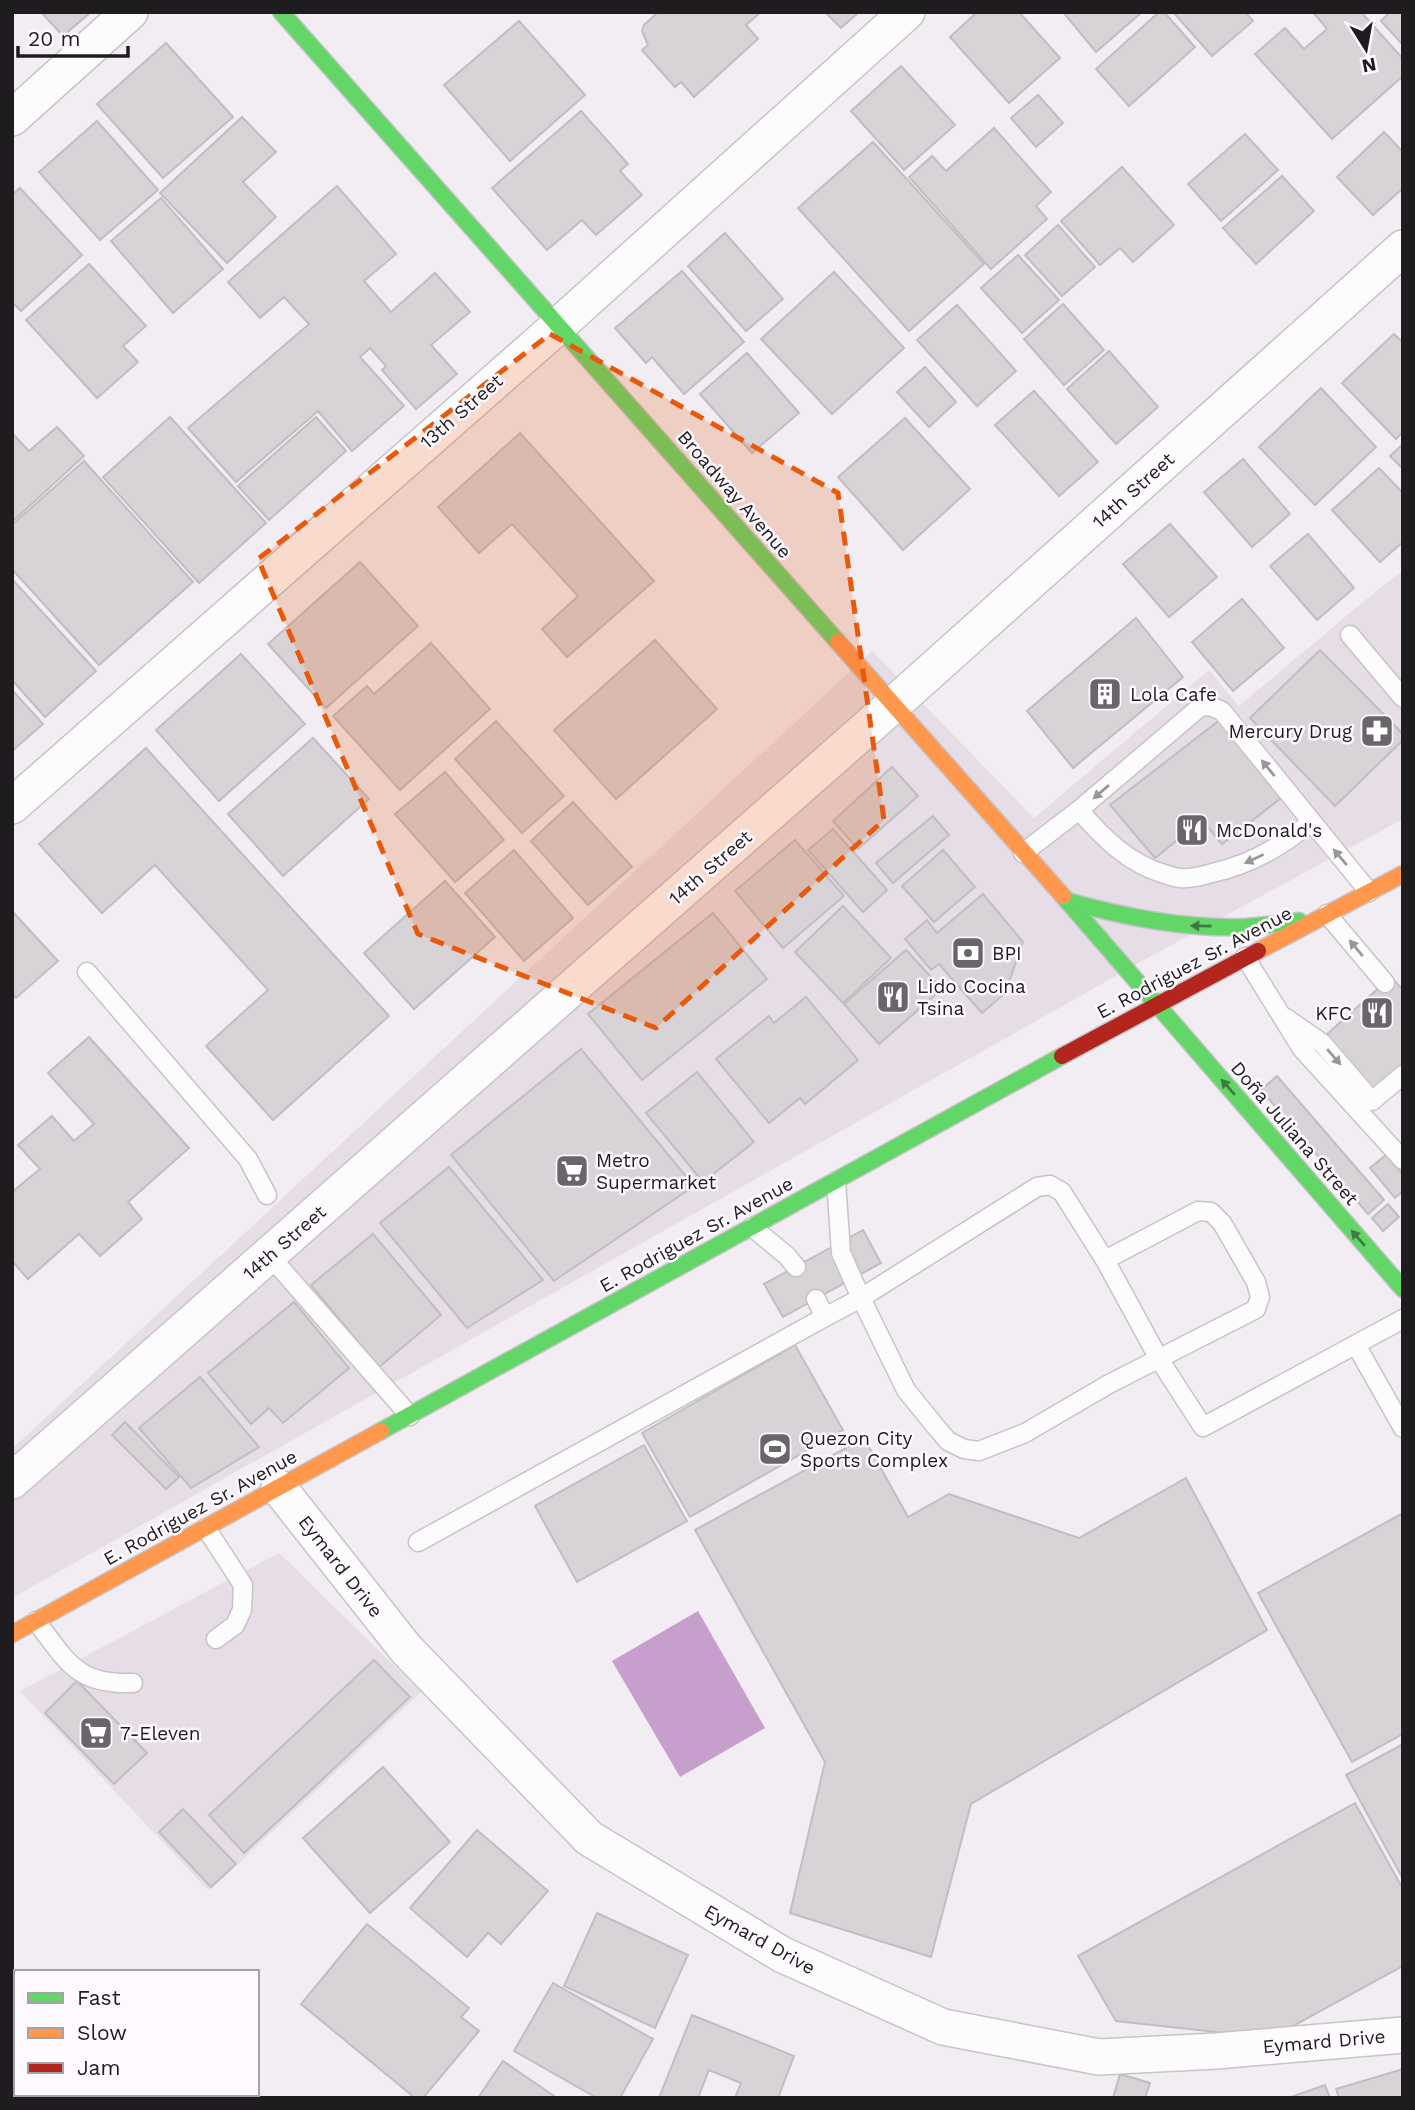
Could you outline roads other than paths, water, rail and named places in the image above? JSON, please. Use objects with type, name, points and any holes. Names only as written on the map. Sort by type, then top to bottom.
[{"type":"main road","name":"Broadway Avenue","points":[[281,12],[1157,1004]]},
{"type":"main road","name":"E. Rodriguez Sr. Avenue","points":[[12,1634],[1157,1004],[1403,874]]},
{"type":"main road","points":[[1067,901],[1141,920],[1191,926],[1246,927],[1323,916]]},
{"type":"main road","name":"Doña Juliana Street","points":[[1157,1004],[1403,1289]]},
{"type":"street","points":[[12,118],[130,12]]},
{"type":"street","name":"13th Street","points":[[12,806],[558,326],[907,12]]},
{"type":"street","name":"14th Street","points":[[12,1481],[893,705],[1403,248]]},
{"type":"street","name":"Eymard Drive","points":[[279,1488],[406,1649],[589,1838],[783,1955],[943,2027],[1099,2057],[1216,2051],[1403,2035]]},
{"type":"lane","points":[[1350,635],[1403,698]]},
{"type":"lane","points":[[1023,853],[1079,810],[1200,707],[1210,706],[1222,711],[1369,892]]},
{"type":"lane","points":[[1079,810],[1112,845],[1132,860],[1178,878],[1225,871],[1247,863],[1292,838],[1311,821]]},
{"type":"lane","points":[[1323,916],[1385,983]]},
{"type":"lane","points":[[1245,957],[1303,1049],[1403,1160]]},
{"type":"lane","points":[[87,972],[248,1159],[267,1195]]},
{"type":"lane","points":[[1281,1014],[1322,1043],[1372,1101],[1403,1075]]},
{"type":"lane","points":[[836,1181],[841,1253],[861,1298],[906,1390],[948,1441],[964,1449],[979,1451],[1025,1433],[1109,1384],[1256,1309],[1260,1297],[1256,1282],[1222,1223],[1211,1212],[1198,1211],[1105,1261]]},
{"type":"lane","points":[[418,1542],[861,1298],[1037,1187],[1050,1185],[1062,1192],[1105,1261],[1159,1359],[1203,1427],[1403,1318]]},
{"type":"lane","points":[[752,1227],[796,1267]]},
{"type":"lane","points":[[269,1255],[410,1416]]},
{"type":"lane","points":[[816,1299],[825,1317]]},
{"type":"lane","points":[[1356,1345],[1403,1428]]},
{"type":"lane","points":[[206,1528],[243,1585],[242,1610],[235,1625],[216,1639]]},
{"type":"lane","points":[[36,1621],[78,1672],[99,1681],[133,1683]]},
{"type":"place","name":"Lola Cafe","points":[[1105,694]]},
{"type":"place","name":"Mercury Drug","points":[[1377,731]]},
{"type":"place","name":"McDonald's","points":[[1192,830]]},
{"type":"place","name":"BPI","points":[[968,953]]},
{"type":"place","name":"Lido Cocina Tsina","points":[[893,997]]},
{"type":"place","name":"KFC","points":[[1377,1013]]},
{"type":"place","name":"Metro Supermarket","points":[[572,1171]]},
{"type":"place","name":"Quezon City Sports Complex","points":[[775,1449]]},
{"type":"place","name":"7-Eleven","points":[[96,1733]]}]
